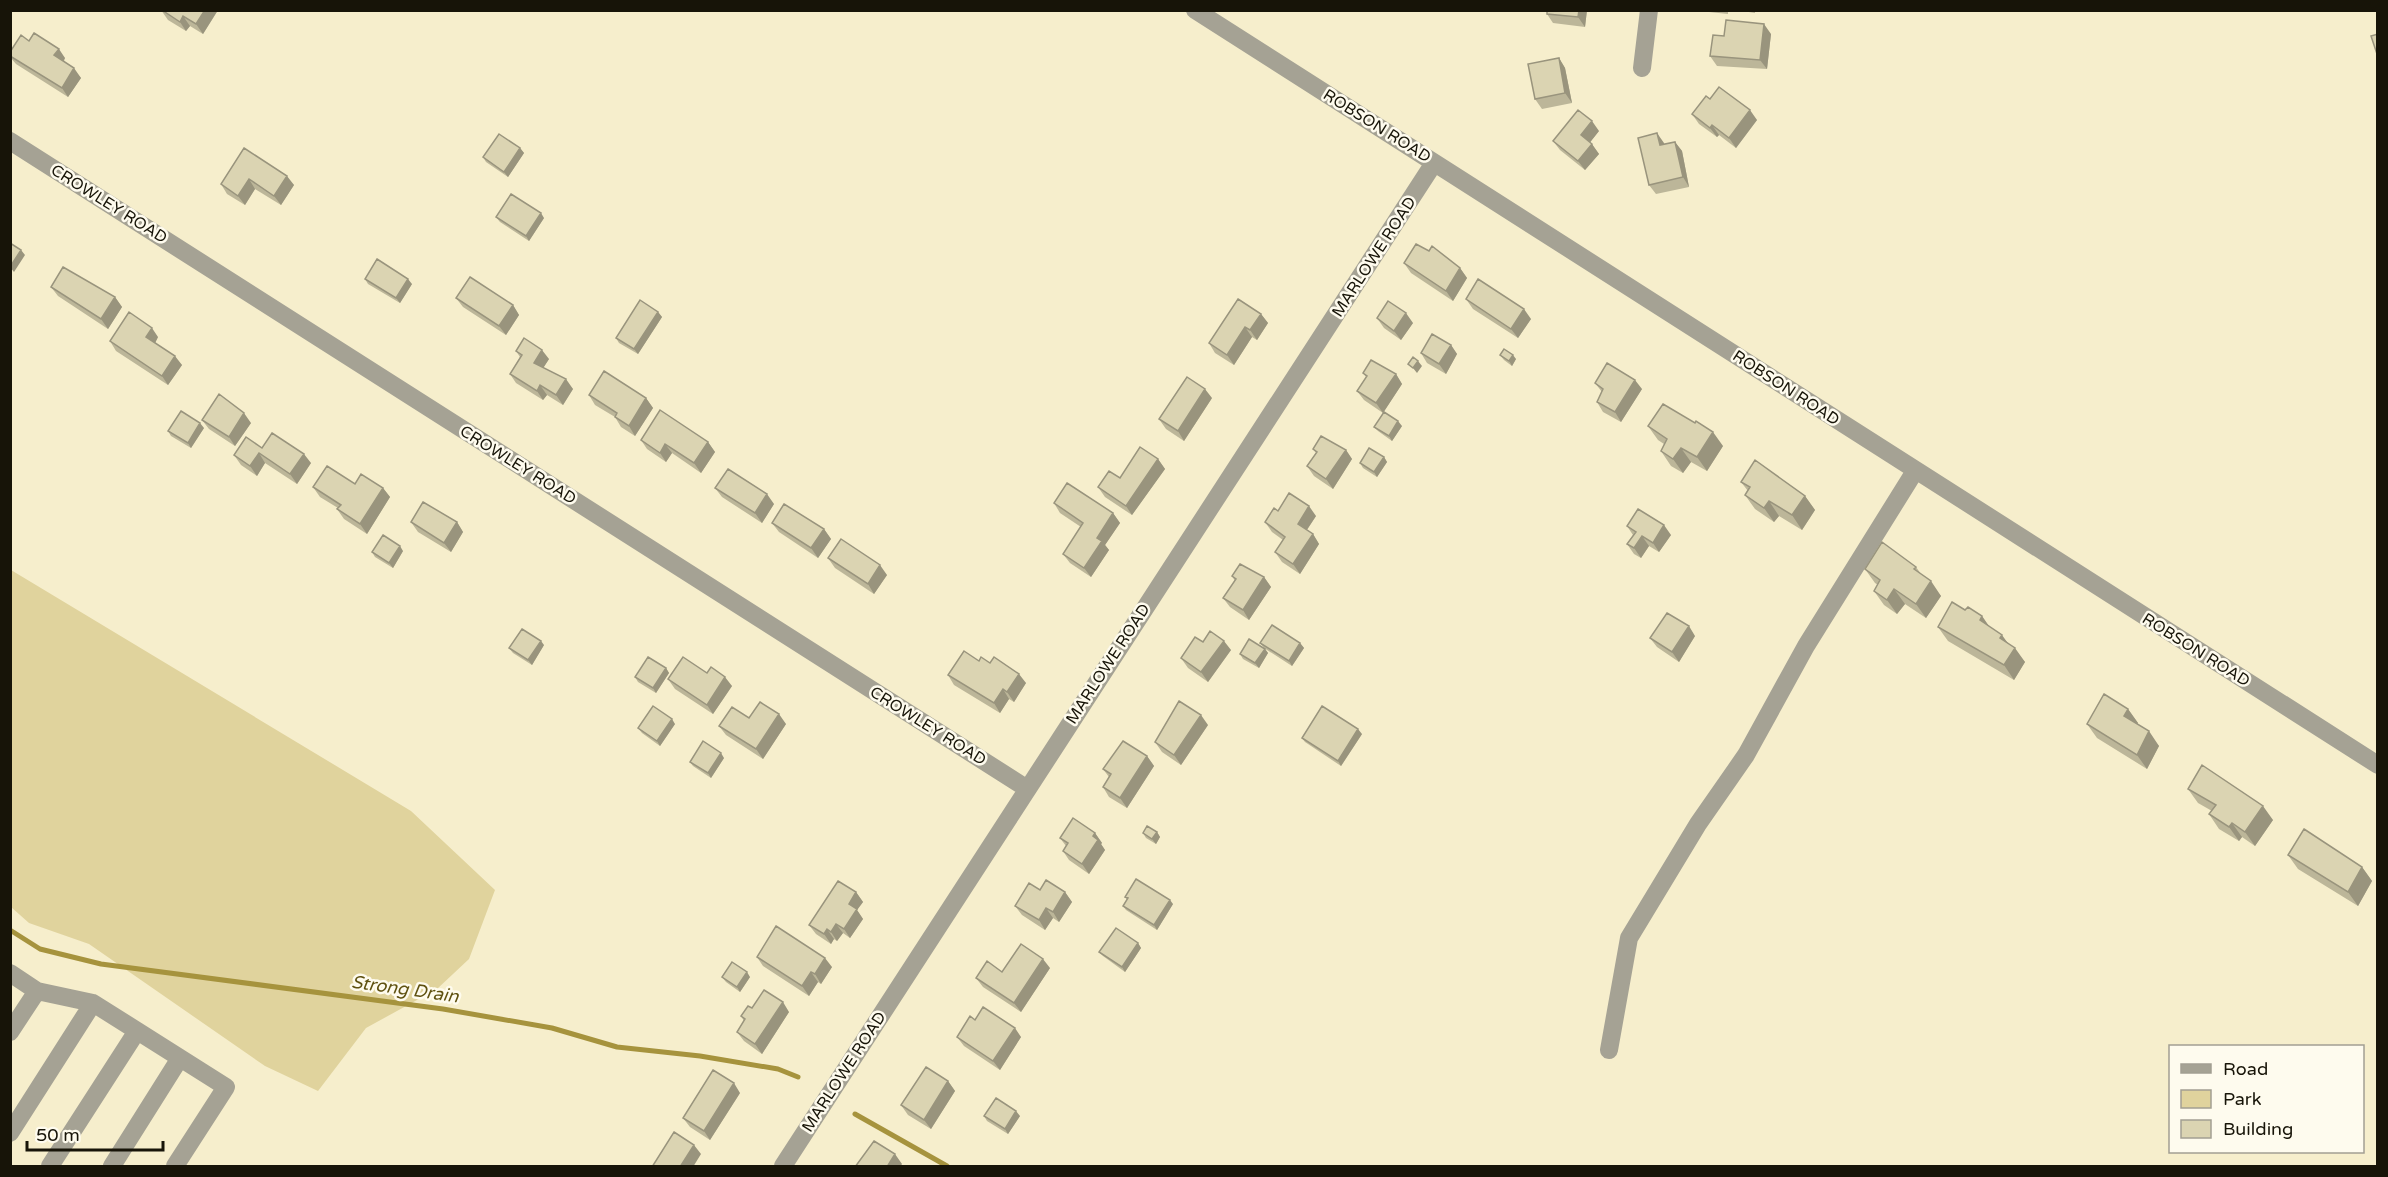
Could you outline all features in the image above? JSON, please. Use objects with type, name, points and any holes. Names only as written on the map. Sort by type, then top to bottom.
[{"type":"street","name":"ROBSON ROAD","points":[[1195,10],[2378,765]]},
{"type":"street","points":[[1642,68],[1649,10]]},
{"type":"street","name":"CROWLEY ROAD","points":[[10,141],[1026,788]]},
{"type":"street","name":"MARLOWE ROAD","points":[[783,1167],[1026,788],[1434,163]]},
{"type":"street","points":[[1609,1050],[1629,938],[1698,824],[1746,755],[1806,646],[1915,471]]},
{"type":"street","points":[[10,973],[37,991],[93,1004],[226,1087],[175,1167]]},
{"type":"street","points":[[10,1032],[37,991]]},
{"type":"street","points":[[10,1133],[93,1004]]},
{"type":"street","points":[[50,1167],[137,1031]]},
{"type":"street","points":[[112,1167],[180,1058]]},
{"type":"green space","points":[[11,570],[411,811],[495,890],[469,959],[437,989],[366,1028],[318,1091],[265,1066],[89,944],[29,923],[11,907]]},
{"type":"building","points":[[162,10],[205,10],[196,24],[183,16],[180,22]]},
{"type":"building","points":[[1547,10],[1579,10],[1578,17],[1547,14]]},
{"type":"building","points":[[1726,20],[1764,24],[1760,60],[1710,56],[1713,35],[1724,36]]},
{"type":"building","points":[[34,33],[59,49],[54,55],[74,68],[62,88],[10,56],[10,52],[21,35],[29,41]]},
{"type":"building","points":[[2378,34],[2378,57],[2371,36]]},
{"type":"building","points":[[1559,58],[1565,93],[1535,99],[1528,64]]},
{"type":"building","points":[[1719,87],[1750,110],[1729,138],[1712,125],[1710,128],[1692,114],[1706,96],[1710,99]]},
{"type":"building","points":[[1578,110],[1592,121],[1581,135],[1592,144],[1578,161],[1553,141]]},
{"type":"building","points":[[1657,133],[1660,145],[1675,142],[1683,177],[1649,185],[1638,138]]},
{"type":"building","points":[[499,134],[520,148],[504,172],[483,157]]},
{"type":"building","points":[[244,148],[287,176],[274,196],[249,179],[238,196],[221,184]]},
{"type":"building","points":[[511,194],[541,213],[526,236],[496,217]]},
{"type":"building","points":[[10,243],[21,250],[10,267]]},
{"type":"building","points":[[1416,244],[1429,251],[1432,246],[1460,268],[1446,291],[1404,263]]},
{"type":"building","points":[[377,259],[408,279],[396,298],[365,279]]},
{"type":"building","points":[[63,267],[115,297],[101,319],[51,287]]},
{"type":"building","points":[[470,277],[513,305],[499,326],[456,298]]},
{"type":"building","points":[[1478,279],[1524,309],[1511,329],[1466,299]]},
{"type":"building","points":[[1238,299],[1261,314],[1250,330],[1245,327],[1227,355],[1209,343]]},
{"type":"building","points":[[640,300],[658,312],[634,349],[616,338]]},
{"type":"building","points":[[1388,301],[1406,313],[1394,331],[1377,318]]},
{"type":"building","points":[[129,312],[152,328],[146,337],[175,356],[162,376],[110,341]]},
{"type":"building","points":[[1432,334],[1451,345],[1439,364],[1421,353]]},
{"type":"building","points":[[524,338],[542,350],[534,363],[566,379],[556,395],[540,385],[537,391],[510,374],[522,355],[516,351]]},
{"type":"building","points":[[1504,349],[1513,355],[1509,361],[1500,355]]},
{"type":"building","points":[[1413,357],[1418,361],[1413,368],[1408,364]]},
{"type":"building","points":[[1371,360],[1396,374],[1376,403],[1357,391],[1367,376],[1363,373]]},
{"type":"building","points":[[1607,363],[1635,380],[1615,412],[1597,402],[1603,389],[1595,383]]},
{"type":"building","points":[[604,371],[646,398],[629,426],[615,417],[617,413],[589,395]]},
{"type":"building","points":[[1187,377],[1205,389],[1178,431],[1159,419]]},
{"type":"building","points":[[219,394],[244,413],[229,437],[202,420]]},
{"type":"building","points":[[1663,404],[1713,432],[1697,457],[1681,448],[1673,459],[1661,451],[1667,439],[1648,426]]},
{"type":"building","points":[[660,410],[708,442],[694,463],[665,444],[660,453],[641,440]]},
{"type":"building","points":[[181,411],[200,423],[188,443],[168,431]]},
{"type":"building","points":[[1384,412],[1398,421],[1389,436],[1374,427]]},
{"type":"building","points":[[272,433],[304,454],[290,474],[259,453],[250,466],[234,455],[246,437],[262,448]]},
{"type":"building","points":[[1321,436],[1346,450],[1326,479],[1307,466],[1317,452],[1313,449]]},
{"type":"building","points":[[1140,447],[1158,459],[1126,506],[1098,487],[1109,471],[1120,478]]},
{"type":"building","points":[[1369,448],[1384,457],[1374,472],[1360,463]]},
{"type":"building","points":[[1755,460],[1805,496],[1792,515],[1769,501],[1764,508],[1745,495],[1750,487],[1741,482]]},
{"type":"building","points":[[327,466],[355,484],[361,474],[383,488],[360,524],[337,509],[341,505],[313,487]]},
{"type":"building","points":[[728,469],[767,494],[755,513],[715,488]]},
{"type":"building","points":[[1067,483],[1113,513],[1097,538],[1102,541],[1084,568],[1063,554],[1083,523],[1054,503]]},
{"type":"building","points":[[1289,493],[1309,506],[1298,524],[1313,534],[1293,564],[1275,552],[1285,537],[1265,522],[1274,508],[1278,511]]},
{"type":"building","points":[[423,502],[457,522],[444,543],[411,522]]},
{"type":"building","points":[[784,504],[824,529],[811,548],[772,523]]},
{"type":"building","points":[[1638,509],[1664,525],[1653,543],[1642,536],[1634,548],[1627,544],[1636,532],[1627,526]]},
{"type":"building","points":[[383,535],[400,546],[389,563],[372,552]]},
{"type":"building","points":[[841,539],[880,565],[868,584],[828,558]]},
{"type":"building","points":[[1882,542],[1931,581],[1916,604],[1894,589],[1887,600],[1874,591],[1880,580],[1865,569]]},
{"type":"building","points":[[1240,564],[1264,577],[1243,610],[1223,598],[1236,579],[1232,576]]},
{"type":"building","points":[[1952,602],[1965,610],[1968,607],[1982,616],[1980,620],[2002,635],[2000,638],[2015,648],[2004,665],[1938,627]]},
{"type":"building","points":[[1667,613],[1689,626],[1672,652],[1650,638]]},
{"type":"building","points":[[1272,625],[1300,643],[1289,661],[1260,643]]},
{"type":"building","points":[[522,629],[541,641],[528,660],[509,648]]},
{"type":"building","points":[[1210,631],[1224,641],[1201,672],[1181,658],[1195,637],[1203,642]]},
{"type":"building","points":[[1249,639],[1265,649],[1255,663],[1240,654]]},
{"type":"building","points":[[964,651],[979,661],[981,657],[990,663],[994,657],[1019,674],[1007,692],[1003,689],[994,703],[948,675]]},
{"type":"building","points":[[648,657],[666,668],[653,688],[635,677]]},
{"type":"building","points":[[683,657],[707,673],[711,667],[725,677],[707,705],[668,679]]},
{"type":"building","points":[[2104,694],[2128,709],[2124,716],[2149,731],[2137,755],[2087,724]]},
{"type":"building","points":[[1179,701],[1201,715],[1174,755],[1155,742]]},
{"type":"building","points":[[760,702],[779,714],[756,749],[719,726],[732,707],[749,718]]},
{"type":"building","points":[[653,706],[672,719],[657,741],[638,728]]},
{"type":"building","points":[[1322,706],[1358,729],[1338,761],[1302,738]]},
{"type":"building","points":[[703,741],[721,753],[708,773],[690,762]]},
{"type":"building","points":[[1123,741],[1147,756],[1120,798],[1103,787],[1111,774],[1103,769]]},
{"type":"building","points":[[2202,765],[2263,806],[2245,832],[2232,823],[2229,827],[2209,814],[2216,805],[2188,789]]},
{"type":"building","points":[[1073,818],[1095,833],[1093,836],[1098,840],[1082,864],[1063,851],[1068,843],[1060,838]]},
{"type":"building","points":[[1147,826],[1157,832],[1152,839],[1143,833]]},
{"type":"building","points":[[2304,829],[2362,867],[2348,892],[2288,855]]},
{"type":"building","points":[[1136,879],[1170,900],[1154,925],[1123,906],[1128,898],[1125,897]]},
{"type":"building","points":[[1046,880],[1065,892],[1053,912],[1046,908],[1039,920],[1015,906],[1029,883],[1040,890]]},
{"type":"building","points":[[838,881],[856,892],[849,904],[857,909],[844,929],[836,924],[831,932],[827,929],[824,934],[809,925]]},
{"type":"building","points":[[776,926],[825,958],[815,974],[811,972],[802,986],[757,957]]},
{"type":"building","points":[[1116,928],[1138,943],[1122,967],[1099,952]]},
{"type":"building","points":[[1021,944],[1043,959],[1014,1003],[976,978],[987,961],[1002,972]]},
{"type":"building","points":[[732,962],[747,972],[737,987],[722,977]]},
{"type":"building","points":[[764,990],[783,1002],[755,1044],[737,1032],[745,1019],[741,1016],[748,1006],[752,1008]]},
{"type":"building","points":[[983,1007],[1015,1028],[993,1061],[957,1037],[970,1016],[975,1020]]},
{"type":"building","points":[[926,1067],[948,1081],[924,1120],[901,1105]]},
{"type":"building","points":[[713,1070],[734,1083],[704,1131],[683,1118]]},
{"type":"building","points":[[996,1098],[1016,1111],[1005,1129],[984,1116]]},
{"type":"building","points":[[674,1132],[694,1145],[680,1167],[652,1167]]},
{"type":"building","points":[[874,1141],[895,1154],[887,1167],[855,1167]]},
{"type":"waterway","name":"Strong Drain","points":[[10,930],[40,949],[101,964],[443,1009],[552,1028],[617,1047],[700,1056],[778,1069],[798,1077]]},
{"type":"waterway","name":"Strong Drain","points":[[855,1114],[947,1166]]}]
